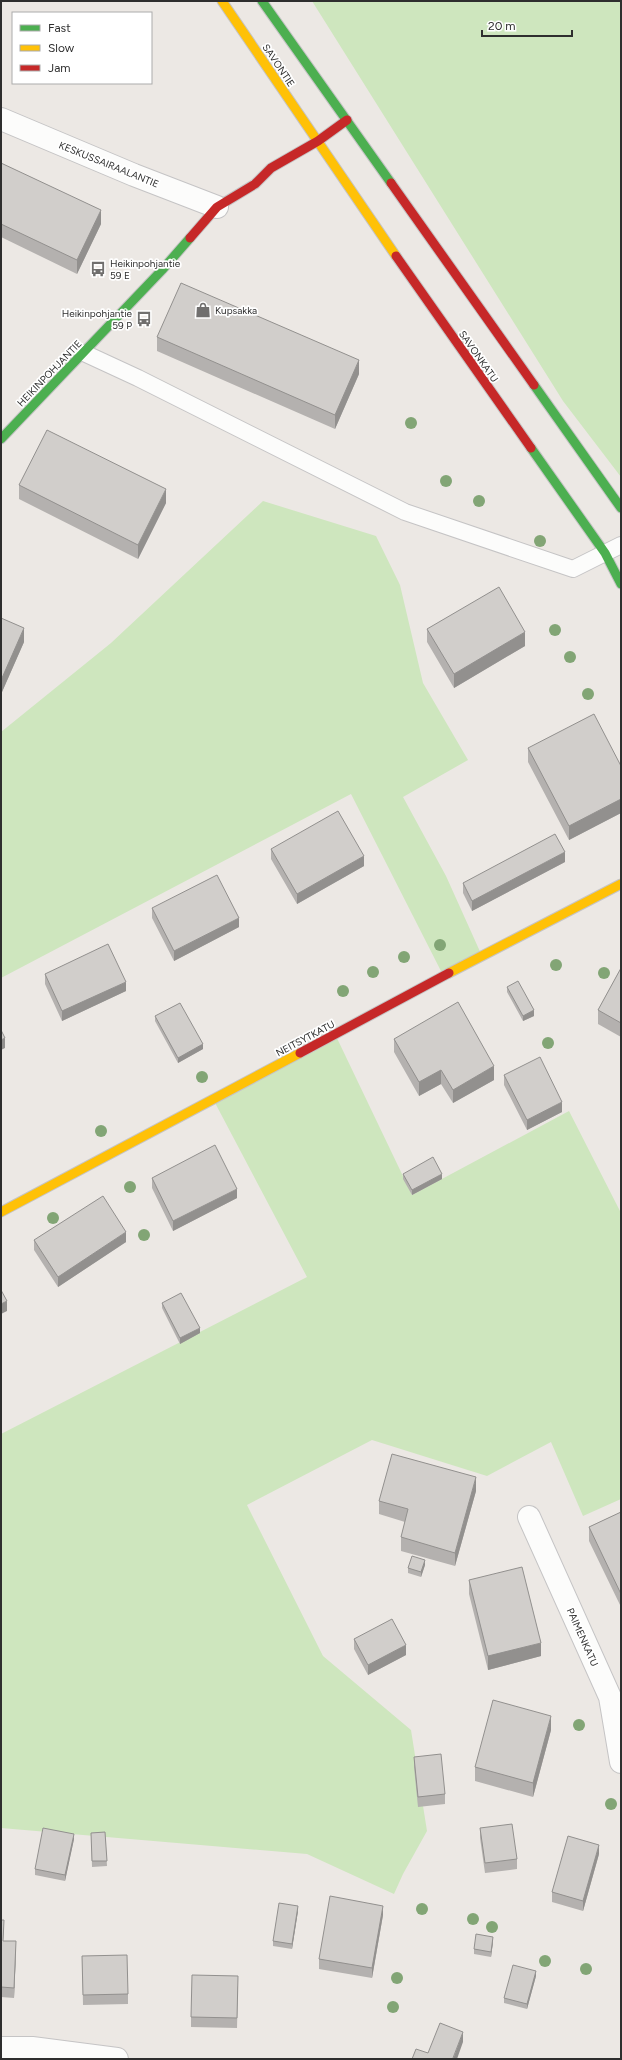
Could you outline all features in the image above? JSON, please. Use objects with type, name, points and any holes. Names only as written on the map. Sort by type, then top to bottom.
[{"type":"main road","name":"SAVONTIE","points":[[222,1],[318,142]]},
{"type":"main road","points":[[262,1],[621,508]]},
{"type":"main road","name":"HEIKINPOHJANTIE","points":[[1,439],[162,270],[217,207],[255,184],[271,168],[318,142],[347,120]]},
{"type":"main road","name":"SAVONKATU","points":[[318,142],[431,308],[605,553],[621,584]]},
{"type":"main road","name":"NEITSYTKATU","points":[[1,1212],[482,956],[621,884]]},
{"type":"street","name":"KESKUSSAIRAALANTIE","points":[[1,119],[134,175],[217,207]]},
{"type":"street","name":"PAIMENKATU","points":[[529,1517],[610,1697],[621,1762]]},
{"type":"street","points":[[1,2048],[32,2048],[117,2059]]},
{"type":"lane","points":[[84,353],[138,378],[405,512],[573,569],[621,545]]},
{"type":"green space","points":[[312,1],[621,1],[621,477],[563,401]]},
{"type":"green space","points":[[263,501],[376,536],[400,585],[423,683],[468,760],[403,797],[446,876],[482,956],[444,977],[351,794],[1,978],[1,732],[111,643]]},
{"type":"green space","points":[[335,1034],[412,1195],[569,1111],[621,1213],[621,1499],[583,1516],[551,1442],[487,1476],[372,1440],[247,1505],[323,1656],[411,1730],[427,1831],[403,1874],[394,1894],[307,1854],[1,1828],[1,1434],[307,1277],[213,1099]]},
{"type":"building","points":[[1,163],[101,210],[77,260],[1,224]]},
{"type":"building","points":[[181,283],[359,360],[335,415],[157,337]]},
{"type":"building","points":[[47,430],[166,489],[138,545],[19,485]]},
{"type":"building","points":[[499,587],[525,632],[454,674],[427,629]]},
{"type":"building","points":[[1,618],[24,628],[2,678],[1,677]]},
{"type":"building","points":[[594,714],[621,766],[621,799],[569,826],[528,748]]},
{"type":"building","points":[[338,811],[364,856],[297,894],[271,849]]},
{"type":"building","points":[[555,834],[565,852],[472,901],[463,883]]},
{"type":"building","points":[[217,875],[239,918],[174,951],[152,908]]},
{"type":"building","points":[[108,944],[126,982],[62,1011],[45,974]]},
{"type":"building","points":[[621,968],[621,1023],[598,1010]]},
{"type":"building","points":[[518,981],[534,1010],[523,1016],[507,987]]},
{"type":"building","points":[[458,1002],[494,1066],[453,1090],[441,1070],[419,1082],[394,1039]]},
{"type":"building","points":[[180,1003],[203,1044],[178,1058],[155,1016]]},
{"type":"building","points":[[1,1030],[5,1038],[1,1040]]},
{"type":"building","points":[[540,1057],[562,1102],[527,1120],[504,1075]]},
{"type":"building","points":[[215,1145],[237,1189],[173,1221],[152,1178]]},
{"type":"building","points":[[433,1157],[442,1174],[412,1190],[403,1174]]},
{"type":"building","points":[[103,1196],[126,1232],[58,1277],[34,1240]]},
{"type":"building","points":[[1,1290],[7,1301],[1,1304]]},
{"type":"building","points":[[181,1293],[200,1328],[180,1338],[162,1303]]},
{"type":"building","points":[[392,1454],[476,1477],[455,1553],[401,1537],[408,1509],[379,1501]]},
{"type":"building","points":[[621,1512],[621,1594],[589,1527]]},
{"type":"building","points":[[412,1556],[425,1560],[421,1572],[408,1568]]},
{"type":"building","points":[[522,1567],[541,1643],[488,1656],[469,1580]]},
{"type":"building","points":[[392,1619],[406,1645],[368,1665],[354,1639]]},
{"type":"building","points":[[493,1700],[551,1716],[533,1783],[475,1767]]},
{"type":"building","points":[[441,1754],[445,1794],[418,1797],[414,1757]]},
{"type":"building","points":[[512,1824],[517,1859],[485,1863],[480,1828]]},
{"type":"building","points":[[43,1828],[74,1834],[65,1875],[35,1869]]},
{"type":"building","points":[[105,1832],[107,1861],[92,1861],[91,1833]]},
{"type":"building","points":[[568,1836],[599,1845],[583,1901],[552,1892]]},
{"type":"building","points":[[330,1896],[383,1906],[372,1968],[319,1959]]},
{"type":"building","points":[[279,1903],[298,1906],[292,1944],[273,1941]]},
{"type":"building","points":[[1,1920],[4,1920],[3,1941],[16,1941],[14,1988],[1,1987]]},
{"type":"building","points":[[476,1934],[493,1937],[491,1952],[474,1949]]},
{"type":"building","points":[[127,1955],[128,1994],[83,1995],[82,1956]]},
{"type":"building","points":[[513,1965],[536,1971],[527,2004],[504,1998]]},
{"type":"building","points":[[192,1975],[238,1976],[237,2018],[191,2017]]},
{"type":"building","points":[[440,2023],[463,2032],[453,2058],[455,2059],[412,2059],[416,2049],[428,2053]]},
{"type":"traffic: fast","points":[[262,1],[391,183]]},
{"type":"traffic: fast","points":[[1,439],[162,270],[190,238]]},
{"type":"traffic: fast","points":[[534,385],[621,508]]},
{"type":"traffic: fast","points":[[531,448],[605,553],[621,584]]},
{"type":"traffic: slow","points":[[222,1],[396,256]]},
{"type":"traffic: slow","points":[[449,973],[621,884]]},
{"type":"traffic: slow","points":[[1,1212],[300,1053]]},
{"type":"traffic: jam","points":[[190,238],[217,207],[255,184],[271,168],[318,141],[347,120]]},
{"type":"traffic: jam","points":[[391,183],[534,385]]},
{"type":"traffic: jam","points":[[396,256],[531,448]]},
{"type":"traffic: jam","points":[[300,1053],[449,973]]},
{"type":"place","name":"Heikinpohjantie 59 E","points":[[98,269]]},
{"type":"place","name":"Kupsakka","points":[[203,310]]},
{"type":"place","name":"Heikinpohjantie 59 P","points":[[144,319]]}]
